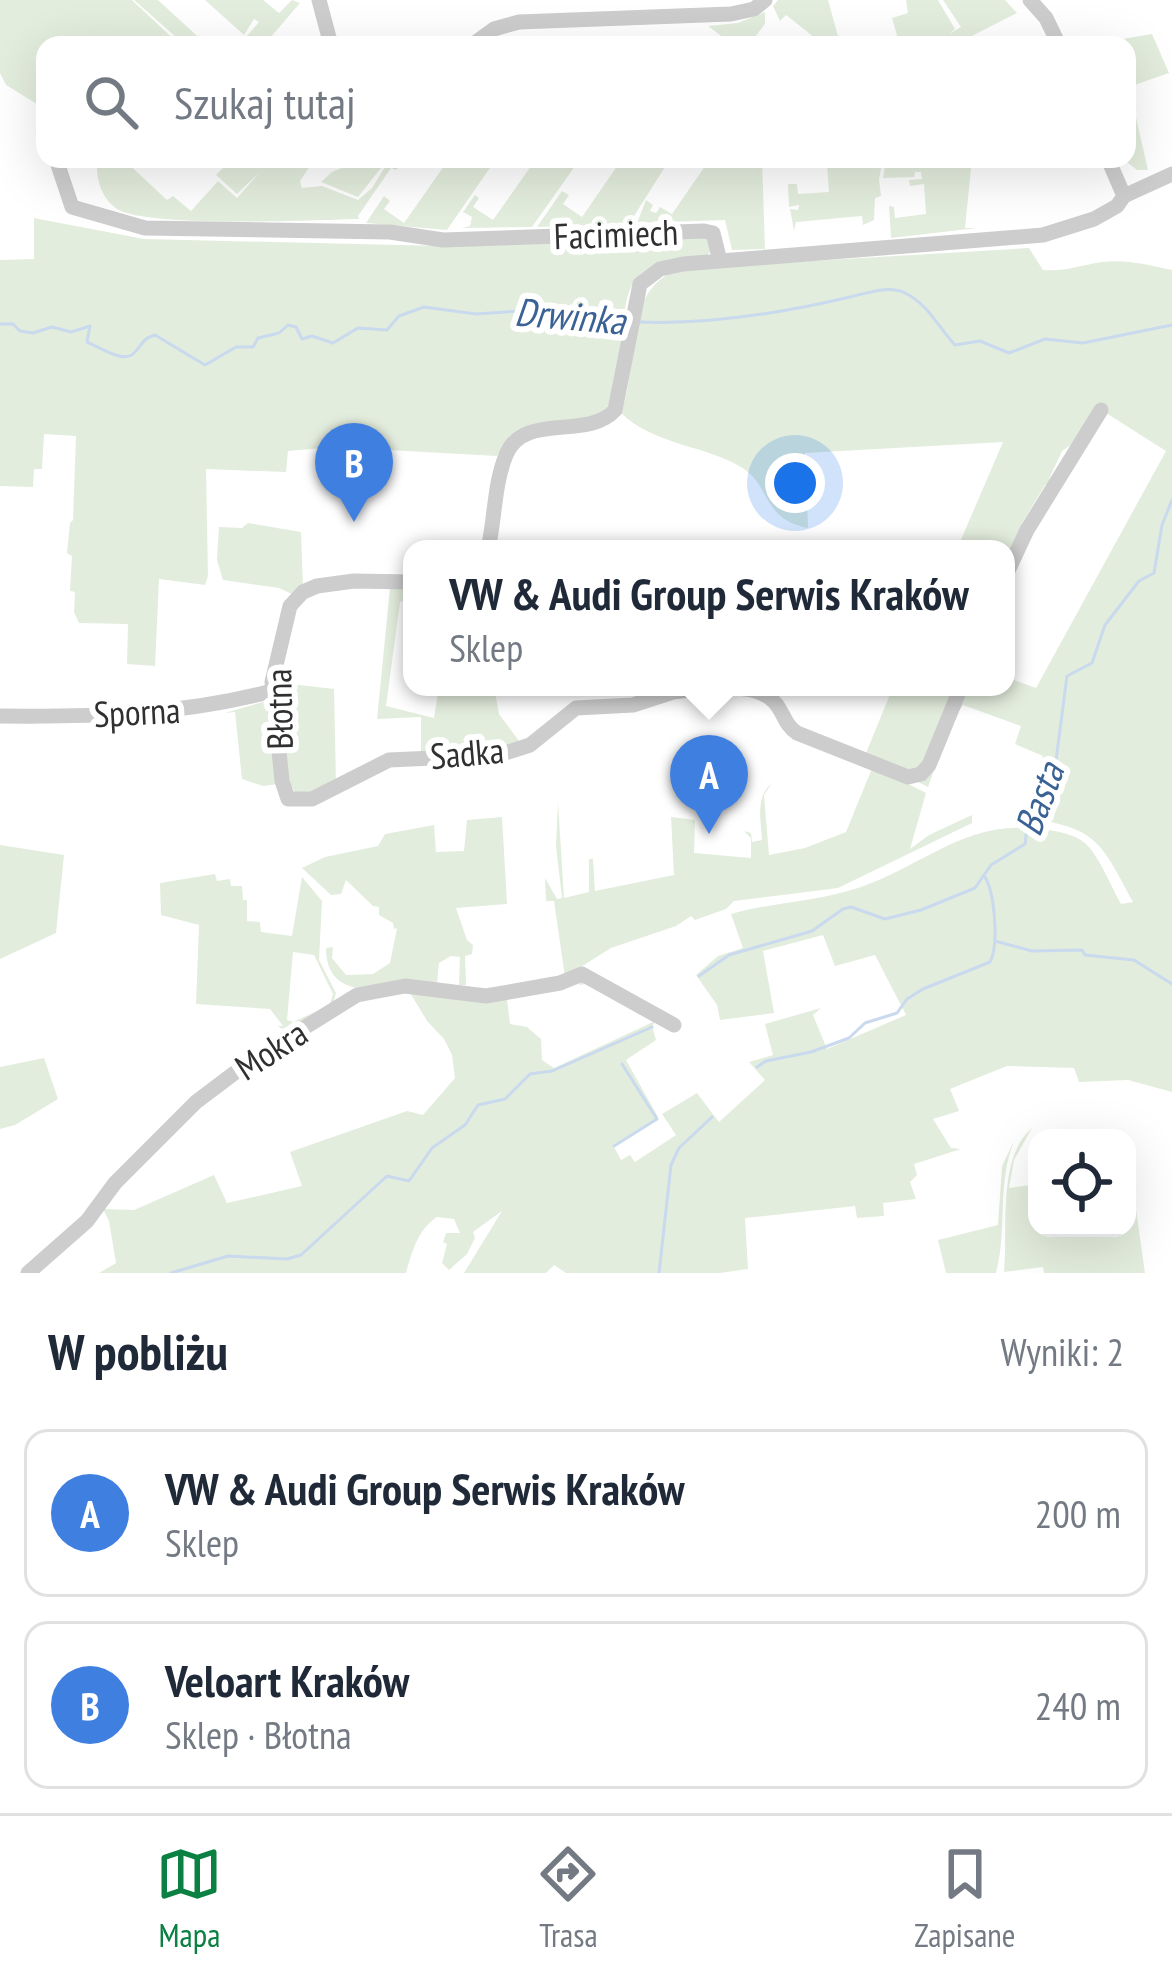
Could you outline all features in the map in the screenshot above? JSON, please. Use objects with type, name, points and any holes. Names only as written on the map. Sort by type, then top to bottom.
[{"type":"street","points":[[319,0],[329,36]]},
{"type":"street","points":[[484,36],[494,28],[519,22],[731,14],[754,9],[765,0]]},
{"type":"street","points":[[1030,0],[1054,36]]},
{"type":"street","name":"Facimiech","points":[[59,168],[72,206],[145,228],[390,232],[443,240],[704,231],[713,233],[718,242],[720,261],[1043,235],[1094,219],[1118,206],[1124,196],[1172,174]]},
{"type":"street","points":[[1112,168],[1124,196]]},
{"type":"street","points":[[490,540],[508,449],[525,434],[596,423],[612,415],[620,396],[640,284],[650,273],[670,266],[720,261]]},
{"type":"street","points":[[1015,556],[1101,410]]},
{"type":"street","name":"Błotna","points":[[288,799],[272,691],[290,606],[302,592],[333,583],[403,582]]},
{"type":"street","name":"Sporna","points":[[0,716],[178,711],[226,705],[272,691]]},
{"type":"street","name":"Sadka","points":[[288,799],[312,799],[388,760],[499,755],[530,745],[576,708],[633,705],[661,696]]},
{"type":"street","name":"Sadka","points":[[768,696],[790,729],[908,777],[921,774],[929,765],[957,696]]},
{"type":"street","name":"Mokra","points":[[28,1273],[87,1221],[115,1183],[196,1102],[249,1062],[357,995],[405,986],[486,996],[560,983],[582,974],[674,1025]]},
{"type":"green space","points":[[0,0],[132,0],[170,36],[36,36],[36,103],[6,85],[0,73]]},
{"type":"green space","points":[[134,0],[158,0],[197,36],[175,36]]},
{"type":"green space","points":[[205,0],[263,0],[279,13],[292,0],[300,3],[272,36],[247,36],[259,22],[254,19],[244,35]]},
{"type":"green space","points":[[778,0],[828,0],[838,36],[813,36],[786,15],[780,21],[773,6]]},
{"type":"green space","points":[[906,0],[938,0],[955,29],[949,34],[961,27],[943,0],[1005,0],[1017,13],[972,36],[897,36],[892,18],[908,13]]},
{"type":"green space","points":[[765,12],[765,24],[756,36],[721,36],[708,26],[738,23]]},
{"type":"green space","points":[[1152,34],[1169,73],[1136,85],[1136,37]]},
{"type":"green space","points":[[1136,118],[1148,170],[1134,168]]},
{"type":"green space","points":[[97,168],[133,168],[167,200],[173,196],[191,211],[218,181],[237,198],[259,173],[237,194],[216,175],[223,168],[309,168],[300,181],[302,188],[322,186],[358,200],[384,168],[391,168],[359,219],[233,222],[161,219],[117,209],[100,187]]},
{"type":"green space","points":[[381,168],[358,197],[321,182],[332,172]]},
{"type":"green space","points":[[443,168],[490,168],[447,230],[366,223],[384,196],[390,201],[384,209],[404,223]]},
{"type":"green space","points":[[530,168],[574,168],[532,227],[462,228],[470,226],[472,217],[463,212],[475,195],[479,198],[473,207],[493,220]]},
{"type":"green space","points":[[616,168],[664,168],[629,224],[537,227],[562,191],[569,195],[563,204],[582,217]]},
{"type":"green space","points":[[704,168],[762,168],[765,249],[732,250],[725,220],[637,223],[646,200],[653,205],[650,211],[656,213],[660,207],[672,214]]},
{"type":"green space","points":[[827,168],[881,168],[881,196],[875,198],[874,220],[863,225],[862,216],[796,222],[794,231],[790,209],[798,210],[799,205],[789,207],[788,184],[797,184],[798,194],[829,192]]},
{"type":"green space","points":[[885,168],[971,168],[965,228],[977,228],[891,238],[889,206],[894,207],[895,218],[926,214],[924,184],[910,186],[909,180],[922,179],[921,172],[914,177],[883,178]]},
{"type":"green space","points":[[34,218],[144,239],[442,246],[698,237],[707,239],[711,251],[705,257],[649,269],[632,285],[617,384],[611,401],[593,418],[510,436],[497,456],[334,447],[288,451],[286,472],[206,469],[208,576],[205,585],[159,579],[155,666],[127,664],[128,624],[79,623],[74,612],[72,556],[67,553],[76,436],[44,434],[42,469],[34,469],[33,487],[0,486],[0,260],[34,259]]},
{"type":"green space","points":[[1029,248],[1043,270],[1111,261],[1172,270],[1172,1092],[1128,1080],[1079,1082],[1074,1068],[1007,1066],[950,1089],[959,1111],[933,1119],[951,1148],[961,1149],[914,1164],[917,1175],[910,1182],[916,1199],[883,1203],[884,1216],[857,1218],[855,1206],[745,1218],[748,1269],[566,1273],[554,1265],[546,1273],[464,1273],[502,1211],[473,1232],[467,1254],[449,1270],[442,1263],[447,1244],[443,1242],[446,1233],[460,1233],[454,1219],[437,1217],[420,1234],[406,1273],[99,1273],[116,1263],[103,1209],[134,1210],[214,1175],[227,1203],[302,1186],[290,1152],[407,1111],[423,1115],[455,1078],[452,1055],[409,991],[392,991],[413,989],[475,999],[512,996],[507,999],[510,1024],[527,1027],[541,1039],[542,1060],[554,1068],[653,1022],[580,982],[590,982],[656,1021],[652,1026],[656,1040],[626,1060],[658,1117],[613,1145],[621,1160],[630,1155],[635,1162],[676,1135],[662,1114],[697,1093],[719,1122],[765,1080],[749,1062],[773,1055],[765,1024],[821,1008],[813,1015],[827,1049],[906,1015],[875,955],[835,966],[823,935],[763,951],[774,1013],[720,1020],[717,1005],[696,975],[718,956],[743,948],[731,914],[858,888],[971,836],[1020,828],[1059,832],[1081,840],[1098,860],[1121,904],[1133,902],[1112,863],[1092,840],[1066,826],[1022,817],[1043,756],[1015,744],[1021,726],[963,705],[951,723],[928,787],[916,781],[933,766],[960,696],[1015,696],[1015,680],[1036,688],[1166,451],[1106,413],[1103,406],[1095,408],[1072,444],[1062,451],[1049,479],[1052,482],[1045,485],[1021,525],[1015,546],[1015,540],[961,540],[1003,442],[805,453],[808,528],[793,524],[774,510],[758,483],[741,467],[649,432],[621,413],[639,312],[660,280],[678,269]]},
{"type":"green space","points":[[248,523],[301,532],[303,587],[292,594],[223,580],[217,560],[219,527],[242,528]]},
{"type":"green space","points":[[390,588],[403,589],[386,706],[434,718],[437,696],[496,696],[499,714],[519,741],[509,749],[421,753],[421,717],[377,719]]},
{"type":"green space","points":[[283,672],[282,683],[334,689],[336,783],[308,795],[296,793],[289,784],[278,674]]},
{"type":"green space","points":[[889,696],[953,696],[930,757],[916,773],[866,753]]},
{"type":"green space","points":[[266,701],[279,784],[263,786],[242,779],[235,712],[225,713]]},
{"type":"green space","points":[[873,766],[926,793],[910,849],[972,815],[972,823],[838,888],[734,901],[726,909],[695,920],[691,916],[676,926],[611,948],[565,977],[554,901],[546,901],[545,878],[557,899],[562,898],[556,846],[558,802],[564,898],[589,892],[589,859],[593,859],[595,891],[674,875],[671,817],[695,820],[694,853],[751,858],[751,838],[744,831],[751,833],[752,842],[762,840],[764,795],[769,855],[846,832]]},
{"type":"green space","points":[[502,817],[507,904],[456,908],[473,945],[472,954],[465,956],[466,985],[459,985],[460,957],[451,956],[439,963],[437,984],[366,989],[338,979],[329,967],[326,948],[333,947],[332,958],[346,975],[373,974],[390,963],[397,928],[346,880],[341,894],[331,895],[302,868],[325,857],[378,846],[385,834],[434,825],[436,852],[464,851],[467,820]]},
{"type":"green space","points":[[0,845],[64,855],[56,933],[0,959]]},
{"type":"green space","points":[[215,874],[217,881],[230,879],[231,886],[242,886],[247,921],[260,922],[261,932],[292,936],[302,877],[322,901],[319,960],[336,993],[333,1004],[333,994],[314,955],[293,952],[287,1020],[293,1022],[317,1011],[287,1033],[270,1009],[196,1004],[199,925],[161,915],[160,883]]},
{"type":"green space","points":[[44,1058],[58,1099],[0,1129],[0,1067]]},
{"type":"green space","points":[[1028,1133],[1014,1160],[1009,1188],[1028,1185],[1028,1237],[1136,1237],[1136,1209],[1145,1273],[1044,1273],[1043,1267],[1004,1272],[1006,1196],[1013,1157]]},
{"type":"green space","points":[[1015,1139],[1006,1172],[996,1273],[946,1273],[938,1240],[998,1225],[1002,1166]]},
{"type":"waterway","name":"Drwinka","points":[[639,322],[746,317],[892,290],[921,304],[955,345],[980,341],[1009,353],[1045,339],[1083,343],[1172,325]]},
{"type":"waterway","name":"Drwinka","points":[[0,324],[33,333],[52,327],[71,332],[90,326],[87,342],[123,357],[155,335],[205,365],[236,347],[253,347],[258,338],[279,333],[288,325],[296,327],[302,339],[312,336],[333,343],[358,328],[387,330],[399,316],[424,307],[476,314],[535,310],[554,321],[623,321]]},
{"type":"waterway","name":"Basta","points":[[699,976],[729,955],[812,931],[843,909],[851,907],[885,919],[921,910],[975,888],[991,865],[1025,844],[1029,812],[1055,768],[1067,676],[1092,663],[1105,625],[1139,581],[1154,573],[1162,525],[1172,500]]},
{"type":"waterway","points":[[757,1067],[849,1038],[865,1023],[897,1013],[923,989],[990,962],[995,920],[985,877]]},
{"type":"waterway","points":[[995,941],[1032,951],[1082,950],[1085,955],[1134,960],[1172,984]]},
{"type":"waterway","name":"Basta","points":[[171,1273],[228,1256],[287,1259],[301,1255],[387,1176],[409,1181],[432,1148],[465,1125],[478,1105],[505,1099],[530,1074],[552,1071],[652,1027]]},
{"type":"waterway","points":[[614,1146],[657,1119],[622,1064]]},
{"type":"waterway","points":[[659,1273],[671,1165],[679,1148],[712,1117]]},
{"type":"place","name":"Veloart Kraków","points":[[354,522]]},
{"type":"place","name":"VW & Audi Group Serwis Kraków","points":[[709,834]]}]
